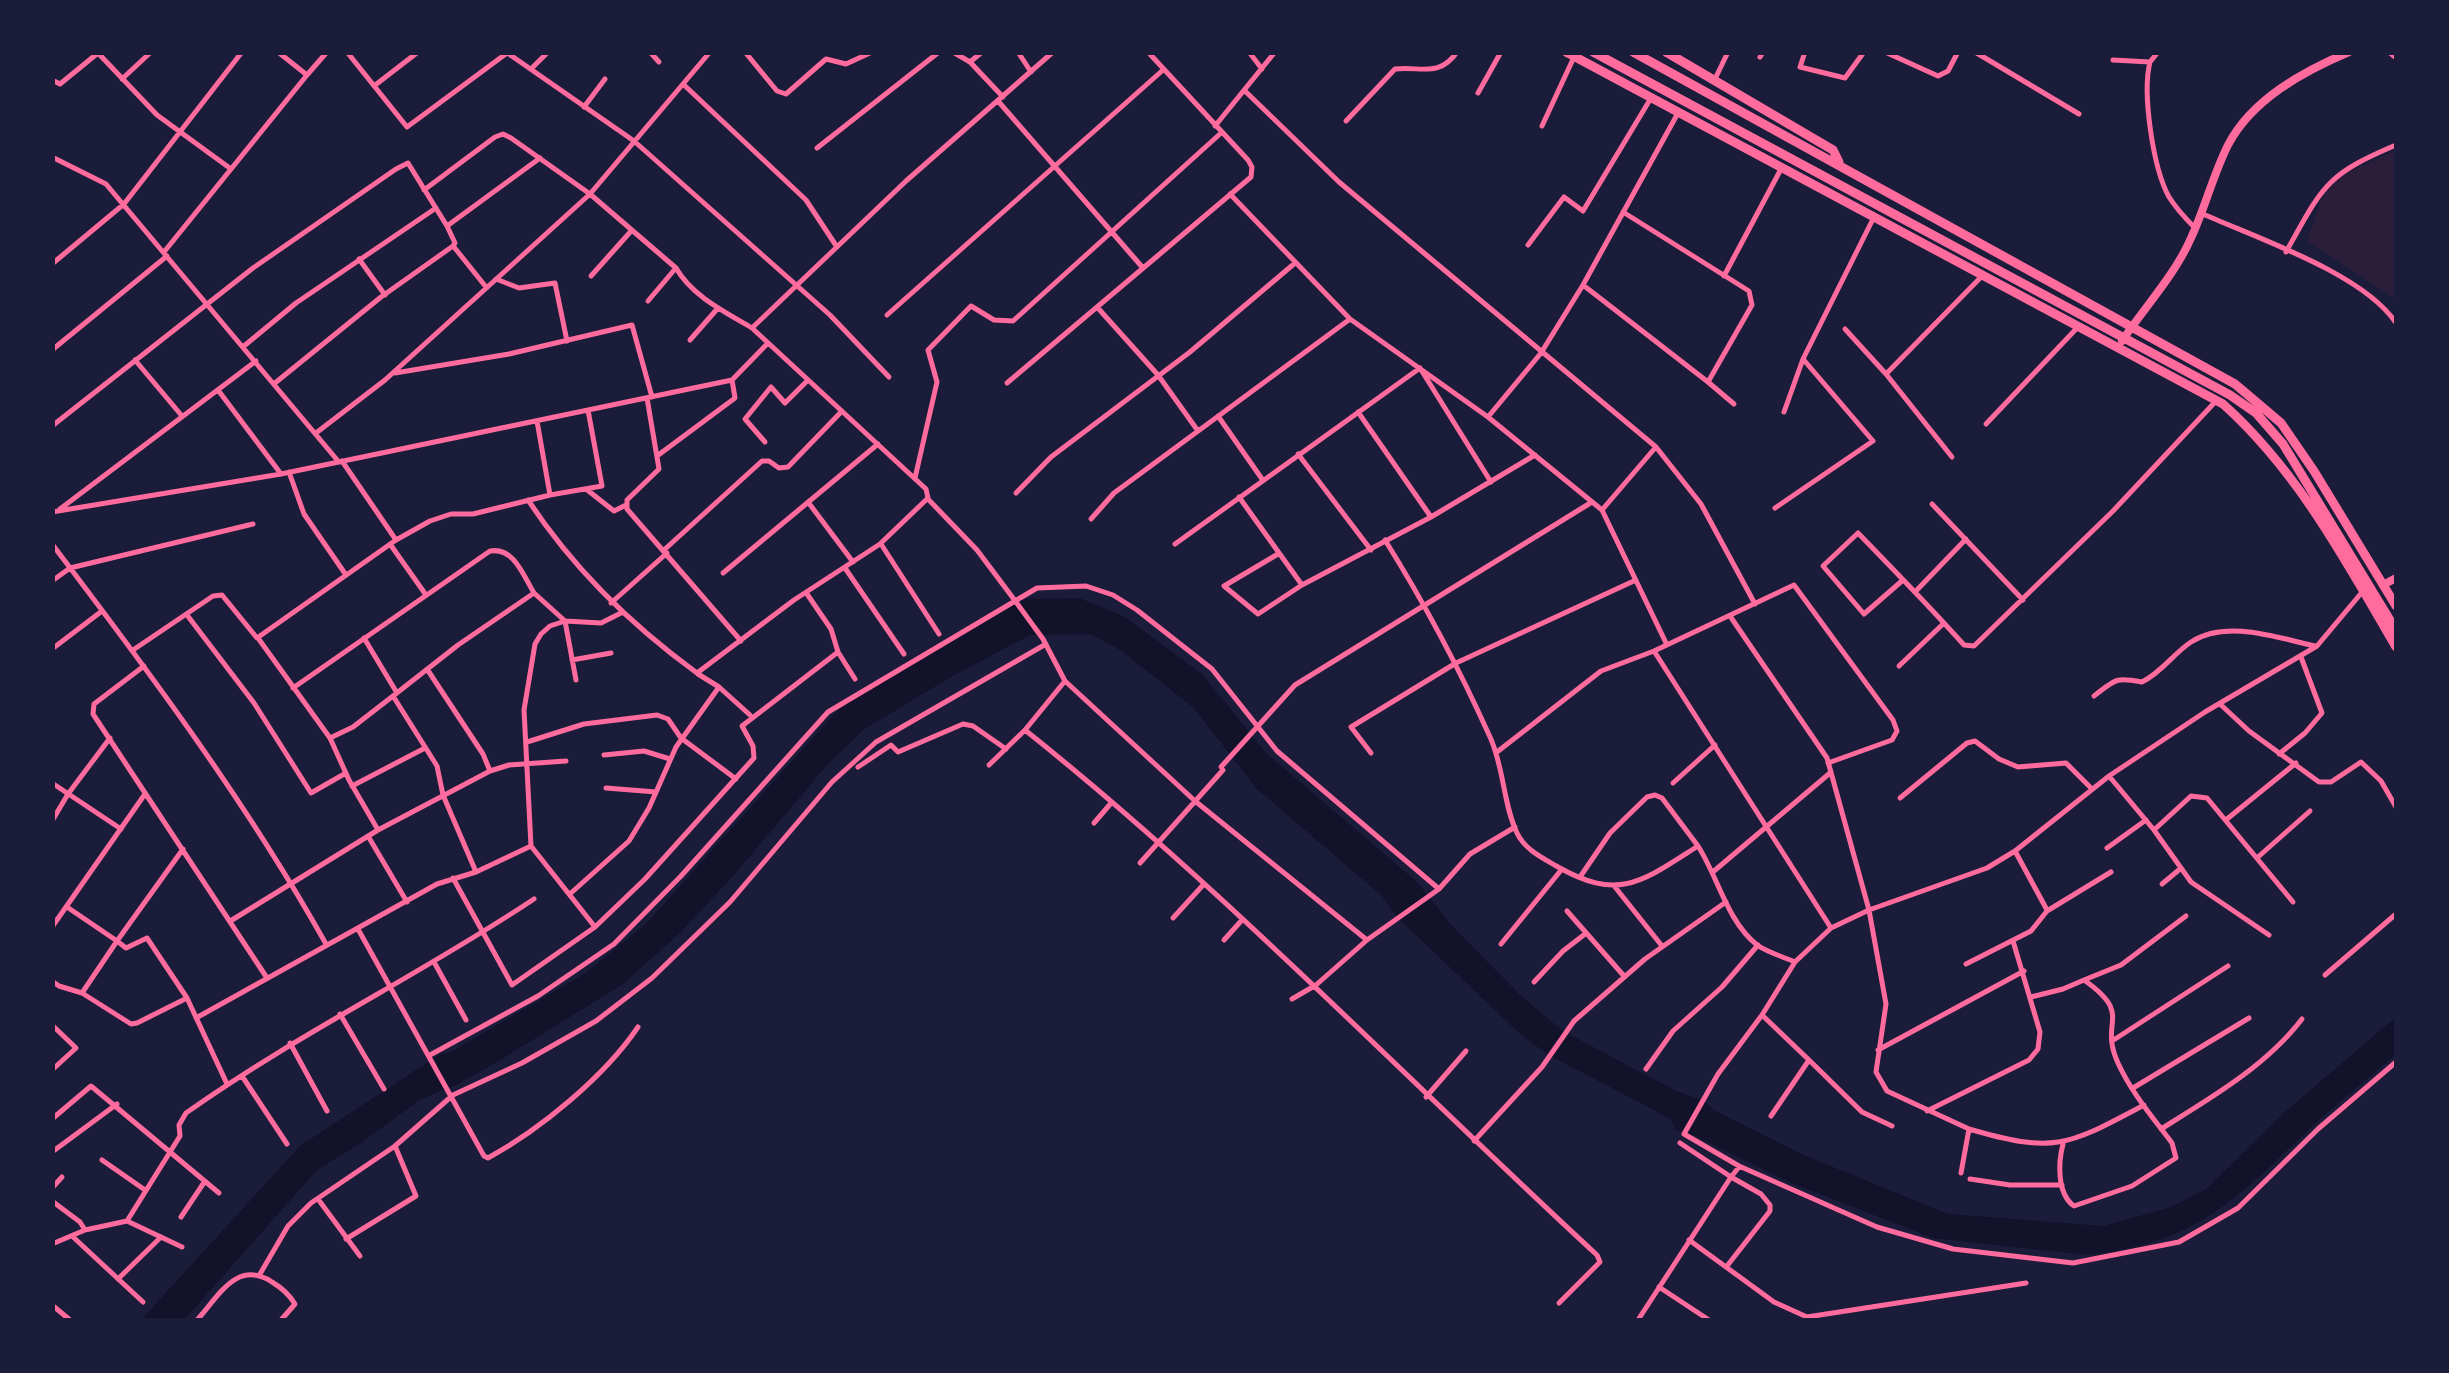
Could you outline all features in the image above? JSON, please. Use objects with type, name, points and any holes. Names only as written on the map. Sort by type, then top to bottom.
[{"type":"highway","points":[[1593,52],[2230,395],[2256,413],[2284,444],[2396,630]]},
{"type":"highway","points":[[1633,52],[2235,384],[2281,423],[2396,606]]},
{"type":"highway","points":[[1666,52],[1682,56],[1833,150],[1840,164]]},
{"type":"highway","points":[[1570,55],[2216,401],[2246,425],[2299,489],[2396,647]]},
{"type":"street","points":[[122,80],[151,52]]},
{"type":"street","points":[[52,264],[124,204],[242,52]]},
{"type":"street","points":[[278,52],[307,75]]},
{"type":"street","points":[[52,350],[166,254],[327,52]]},
{"type":"street","points":[[347,52],[407,128],[507,53],[634,141],[796,286],[889,377]]},
{"type":"street","points":[[374,86],[418,52]]},
{"type":"street","points":[[531,70],[548,52]]},
{"type":"street","points":[[650,52],[659,62]]},
{"type":"street","points":[[316,434],[391,374],[590,194],[710,52]]},
{"type":"street","points":[[745,52],[782,94],[792,92],[824,56],[846,64],[872,52]]},
{"type":"street","points":[[817,148],[939,52]]},
{"type":"street","points":[[952,52],[970,62],[1142,268]]},
{"type":"street","points":[[970,62],[982,52]]},
{"type":"street","points":[[1018,52],[1031,72]]},
{"type":"street","points":[[752,328],[1053,52]]},
{"type":"street","points":[[1007,383],[1251,177],[1252,167],[1148,52]]},
{"type":"street","points":[[1249,52],[1262,70]]},
{"type":"street","points":[[1215,126],[1276,52]]},
{"type":"street","points":[[1346,120],[1394,68],[1431,71],[1444,67],[1457,52]]},
{"type":"street","points":[[1478,93],[1501,52]]},
{"type":"street","points":[[1715,79],[1728,52]]},
{"type":"street","points":[[1805,52],[1800,67],[1845,78],[1864,52]]},
{"type":"street","points":[[1885,52],[1938,76],[1948,72],[1958,52]]},
{"type":"street","points":[[2158,52],[2150,62],[2145,80],[2158,165],[2168,195],[2195,228]]},
{"type":"street","points":[[2118,346],[2191,240],[2230,140],[2265,100],[2310,68],[2349,52]]},
{"type":"street","points":[[52,80],[60,84],[98,53],[157,114],[231,169]]},
{"type":"street","points":[[1981,54],[2079,114]]},
{"type":"street","points":[[1542,126],[1570,55]]},
{"type":"street","points":[[2113,60],[2150,62]]},
{"type":"street","points":[[887,315],[1164,70]]},
{"type":"street","points":[[584,106],[605,79]]},
{"type":"street","points":[[683,84],[806,200],[837,247]]},
{"type":"street","points":[[1245,91],[1339,182],[1656,448],[1701,504],[1755,604]]},
{"type":"street","points":[[1528,245],[1564,197],[1583,211],[1651,98]]},
{"type":"street","points":[[1488,417],[1540,352],[1583,285],[1678,113]]},
{"type":"street","points":[[915,478],[937,382],[928,350],[971,306],[994,320],[1013,321],[1221,133]]},
{"type":"street","points":[[424,190],[499,135],[540,158],[590,194],[676,268],[683,281],[752,328],[926,489],[928,498],[1015,600],[1065,680],[1195,800],[1367,940]]},
{"type":"street","points":[[2286,252],[2320,192],[2335,176],[2396,145]]},
{"type":"street","points":[[52,157],[106,184],[124,204],[340,462],[426,596]]},
{"type":"street","points":[[447,226],[540,158]]},
{"type":"street","points":[[52,169],[59,162]]},
{"type":"street","points":[[52,426],[318,221],[408,163],[447,226],[455,242],[453,246],[275,383]]},
{"type":"street","points":[[1724,276],[1781,169]]},
{"type":"street","points":[[1230,194],[1350,319],[1488,417],[1602,510],[1668,645]]},
{"type":"street","points":[[244,346],[296,302],[436,208]]},
{"type":"street","points":[[1623,212],[1749,291],[1752,305],[1708,382]]},
{"type":"street","points":[[2200,213],[2368,293],[2388,310],[2396,323]]},
{"type":"street","points":[[1784,412],[1803,358],[1874,218]]},
{"type":"street","points":[[591,276],[633,229]]},
{"type":"street","points":[[453,246],[486,287]]},
{"type":"street","points":[[359,259],[385,295]]},
{"type":"street","points":[[1016,493],[1050,457],[1295,263]]},
{"type":"street","points":[[648,301],[676,268]]},
{"type":"street","points":[[1886,374],[1983,275]]},
{"type":"street","points":[[494,278],[519,288],[554,282],[567,341]]},
{"type":"street","points":[[1583,285],[1734,404]]},
{"type":"street","points":[[1098,307],[1158,375],[1198,431]]},
{"type":"street","points":[[2388,310],[2396,307]]},
{"type":"street","points":[[690,340],[718,308]]},
{"type":"street","points":[[1092,519],[1114,492],[1350,319]]},
{"type":"street","points":[[391,374],[632,326],[650,398],[659,469],[626,505],[614,512],[586,490]]},
{"type":"street","points":[[1986,424],[2079,326]]},
{"type":"street","points":[[1845,328],[1952,457]]},
{"type":"street","points":[[54,509],[281,474],[732,380],[768,343]]},
{"type":"street","points":[[1775,508],[1873,441],[1803,358]]},
{"type":"street","points":[[135,360],[182,416]]},
{"type":"street","points":[[54,509],[256,361]]},
{"type":"street","points":[[1175,544],[1420,368]]},
{"type":"street","points":[[1420,368],[1491,482]]},
{"type":"street","points":[[657,456],[734,398],[732,380]]},
{"type":"street","points":[[765,442],[745,419],[771,388],[785,403],[808,380]]},
{"type":"street","points":[[218,390],[281,474]]},
{"type":"street","points":[[1902,580],[1864,614],[1823,566],[1858,533],[1964,645],[1974,646],[2113,510],[2216,401]]},
{"type":"street","points":[[257,638],[393,542],[430,521],[602,486],[588,410]]},
{"type":"street","points":[[611,604],[762,461],[778,468],[788,467],[842,410]]},
{"type":"street","points":[[1358,412],[1431,518]]},
{"type":"street","points":[[1218,416],[1262,480]]},
{"type":"street","points":[[537,421],[550,495]]},
{"type":"street","points":[[723,573],[878,444]]},
{"type":"street","points":[[1602,510],[1656,448]]},
{"type":"street","points":[[1298,454],[1372,550]]},
{"type":"street","points":[[1278,554],[1224,586],[1258,614],[1302,585],[1431,518],[1535,455]]},
{"type":"street","points":[[290,472],[304,514],[346,576]]},
{"type":"street","points":[[1239,496],[1302,585]]},
{"type":"street","points":[[697,673],[880,544],[928,498]]},
{"type":"street","points":[[528,500],[545,527],[611,604],[751,716]]},
{"type":"street","points":[[808,502],[852,562]]},
{"type":"street","points":[[1140,863],[1256,724],[1295,684],[1592,502]]},
{"type":"street","points":[[1932,504],[2023,600]]},
{"type":"street","points":[[626,505],[741,641]]},
{"type":"street","points":[[52,581],[70,568],[253,524]]},
{"type":"street","points":[[1385,540],[1456,663],[1497,752],[1515,827],[1532,851],[1579,878],[1614,887],[1653,873],[1698,846]]},
{"type":"street","points":[[1914,592],[1966,540]]},
{"type":"street","points":[[52,544],[239,800],[326,944]]},
{"type":"street","points":[[880,544],[939,634]]},
{"type":"street","points":[[293,688],[490,551],[501,550],[510,554],[534,593],[565,621],[576,680]]},
{"type":"street","points":[[844,568],[904,654]]},
{"type":"street","points":[[2383,584],[2396,578]]},
{"type":"street","points":[[1372,753],[1351,727],[1456,663],[1636,580]]},
{"type":"street","points":[[1497,752],[1601,671],[1668,645],[1794,585],[1894,720],[1897,731],[1892,740],[1828,763]]},
{"type":"street","points":[[431,1057],[599,956],[681,876],[828,712],[1037,588],[1086,586],[1113,595],[1137,610],[1212,669],[1277,751],[1439,889]]},
{"type":"street","points":[[2363,591],[2317,646],[2301,658],[2220,704],[2109,776],[2015,851],[1960,879],[1869,910],[1831,928],[1794,962],[1704,1096],[1684,1134],[1739,1166],[1877,1228],[1953,1249],[2073,1263],[2180,1242],[2238,1208],[2318,1129],[2396,1062]]},
{"type":"street","points":[[330,738],[353,727],[534,593]]},
{"type":"street","points":[[807,594],[831,629],[838,652],[854,679]]},
{"type":"street","points":[[133,650],[213,596],[222,595],[330,738],[378,830]]},
{"type":"street","points":[[52,648],[103,610]]},
{"type":"street","points":[[595,927],[530,846],[524,710],[535,644],[550,626],[565,621],[601,622],[621,612]]},
{"type":"street","points":[[188,614],[254,704],[311,793],[346,773]]},
{"type":"street","points":[[1730,616],[1815,736],[1828,763],[1869,910],[1886,1004],[1876,1072],[1887,1091],[1969,1129],[2006,1140],[2063,1144],[2083,1138],[2144,1105]]},
{"type":"street","points":[[1899,666],[1944,622]]},
{"type":"street","points":[[2094,696],[2125,676],[2142,682],[2154,676],[2187,645],[2204,635],[2256,634],[2317,646]]},
{"type":"street","points":[[364,638],[437,766],[443,795],[476,872]]},
{"type":"street","points":[[260,1274],[288,1226],[318,1199],[394,1146],[453,1095],[522,1063],[596,1020],[652,978],[730,902],[832,782],[876,742],[1044,641]]},
{"type":"street","points":[[1654,651],[1831,928]]},
{"type":"street","points":[[453,878],[512,985],[595,927],[645,880],[756,754],[742,729],[751,716],[838,652]]},
{"type":"street","points":[[572,660],[611,653]]},
{"type":"street","points":[[2280,754],[2322,713],[2301,658]]},
{"type":"street","points":[[144,666],[94,704],[93,714],[267,978]]},
{"type":"street","points":[[427,670],[483,754],[490,771]]},
{"type":"street","points":[[989,765],[1025,730],[1065,680]]},
{"type":"street","points":[[571,893],[628,841],[681,738],[719,687]]},
{"type":"street","points":[[2220,704],[2319,782],[2330,782],[2361,762],[2381,781],[2396,807]]},
{"type":"street","points":[[526,743],[584,724],[656,715],[668,719],[681,738],[736,779]]},
{"type":"street","points":[[858,767],[891,745],[898,752],[963,724],[973,726],[1006,750]]},
{"type":"street","points":[[1025,730],[1316,984],[1426,1097],[1598,1256],[1600,1262],[1559,1303]]},
{"type":"street","points":[[52,821],[110,738]]},
{"type":"street","points":[[1900,798],[1967,743],[1975,741],[2009,765],[2066,763],[2092,789]]},
{"type":"street","points":[[1673,783],[1715,745]]},
{"type":"street","points":[[352,786],[426,748]]},
{"type":"street","points":[[604,755],[644,751],[670,760]]},
{"type":"street","points":[[232,920],[378,830],[490,771],[509,765],[566,760]]},
{"type":"street","points":[[2227,819],[2296,763]]},
{"type":"street","points":[[1714,870],[1830,773]]},
{"type":"street","points":[[2109,776],[2180,869],[2213,900],[2269,934]]},
{"type":"street","points":[[52,783],[121,829]]},
{"type":"street","points":[[606,788],[656,792]]},
{"type":"street","points":[[52,927],[146,793]]},
{"type":"street","points":[[1579,878],[1610,833],[1655,794],[1662,798],[1714,870],[1726,902],[1741,926],[1758,945],[1794,962]]},
{"type":"street","points":[[2154,830],[2191,796],[2207,798],[2294,902]]},
{"type":"street","points":[[1094,823],[1112,802]]},
{"type":"street","points":[[2258,857],[2310,811]]},
{"type":"street","points":[[2106,848],[2146,820]]},
{"type":"street","points":[[1292,999],[1439,889],[1470,854],[1515,827]]},
{"type":"street","points":[[368,836],[407,902]]},
{"type":"street","points":[[196,1018],[453,878],[476,872],[530,846]]},
{"type":"street","points":[[82,993],[183,849]]},
{"type":"street","points":[[2015,851],[2048,911]]},
{"type":"street","points":[[1501,944],[1562,869]]},
{"type":"street","points":[[2162,884],[2180,869]]},
{"type":"street","points":[[1966,964],[2031,931],[2048,911],[2111,872]]},
{"type":"street","points":[[1173,918],[1204,884]]},
{"type":"street","points":[[1614,887],[1662,946]]},
{"type":"street","points":[[127,1221],[180,1136],[179,1125],[186,1112],[290,1043],[391,988],[534,899]]},
{"type":"street","points":[[1474,1141],[1542,1067],[1574,1021],[1662,946],[1726,902]]},
{"type":"street","points":[[67,907],[126,948],[147,938],[187,998],[227,1084]]},
{"type":"street","points":[[1567,911],[1624,976]]},
{"type":"street","points":[[2325,975],[2396,914]]},
{"type":"street","points":[[2031,996],[2121,966],[2186,916]]},
{"type":"street","points":[[1224,940],[1242,920]]},
{"type":"street","points":[[358,929],[488,1158],[600,1073],[638,1027]]},
{"type":"street","points":[[1534,982],[1585,934]]},
{"type":"street","points":[[1927,1111],[2029,1060],[2038,1049],[2040,1032],[2013,942]]},
{"type":"street","points":[[1646,1069],[1672,1031],[1722,987],[1758,945]]},
{"type":"street","points":[[434,962],[466,1020]]},
{"type":"street","points":[[2112,1041],[2228,966]]},
{"type":"street","points":[[1878,1050],[2024,970]]},
{"type":"street","points":[[52,980],[82,993],[131,1024],[187,998]]},
{"type":"street","points":[[2063,1144],[2062,1185],[2065,1198],[2074,1206],[2132,1186],[2176,1158],[2176,1152],[2116,1060],[2112,1007],[2105,995],[2084,980]]},
{"type":"street","points":[[52,992],[59,986]]},
{"type":"street","points":[[340,1014],[384,1088]]},
{"type":"street","points":[[1762,1015],[1862,1112],[1892,1126]]},
{"type":"street","points":[[2132,1088],[2250,1018]]},
{"type":"street","points":[[2161,1129],[2235,1080],[2292,1033],[2302,1019]]},
{"type":"street","points":[[52,1025],[76,1048],[52,1070]]},
{"type":"street","points":[[290,1043],[328,1110]]},
{"type":"street","points":[[1426,1097],[1466,1051]]},
{"type":"street","points":[[1771,1116],[1809,1060]]},
{"type":"street","points":[[242,1074],[287,1144]]},
{"type":"street","points":[[52,1120],[92,1086],[219,1193]]},
{"type":"street","points":[[52,1152],[116,1104]]},
{"type":"street","points":[[1961,1173],[1969,1129]]},
{"type":"street","points":[[1680,1142],[1761,1194],[1770,1205],[1770,1211],[1727,1266]]},
{"type":"street","points":[[346,1238],[416,1196],[394,1146]]},
{"type":"street","points":[[102,1160],[146,1190]]},
{"type":"street","points":[[1638,1320],[1739,1166]]},
{"type":"street","points":[[52,1188],[62,1177]]},
{"type":"street","points":[[1970,1179],[2010,1185],[2062,1185]]},
{"type":"street","points":[[181,1216],[205,1181]]},
{"type":"street","points":[[318,1199],[360,1256]]},
{"type":"street","points":[[52,1201],[85,1230]]},
{"type":"street","points":[[52,1244],[85,1230],[127,1221],[182,1247]]},
{"type":"street","points":[[72,1236],[143,1302]]},
{"type":"street","points":[[118,1279],[161,1237]]},
{"type":"street","points":[[1690,1240],[1774,1302],[1806,1316],[2026,1284]]},
{"type":"street","points":[[197,1320],[245,1272],[260,1274],[280,1287],[295,1304],[281,1320]]},
{"type":"street","points":[[1660,1287],[1709,1320]]},
{"type":"street","points":[[52,1305],[70,1320]]},
{"type":"shaded area","points":[[2396,150],[2394,298],[2307,241],[2324,192],[2343,175]]},
{"type":"shaded area","points":[[1079,598],[1125,617],[1202,674],[1266,753],[1417,882],[1452,926],[1522,997],[1563,1031],[1806,1156],[1948,1214],[2103,1226],[2172,1207],[2206,1189],[2285,1112],[2396,1017],[2396,1054],[2228,1202],[2181,1231],[2154,1242],[2088,1255],[1933,1238],[1789,1182],[1676,1130],[1671,1119],[1547,1054],[1519,1033],[1397,917],[1382,896],[1257,789],[1194,708],[1122,651],[1091,634],[1030,635],[863,730],[828,764],[681,932],[623,984],[497,1062],[421,1099],[317,1170],[184,1320],[141,1320],[300,1146],[439,1055],[453,1051],[584,974],[646,924],[835,713],[867,689],[1020,599]]}]
